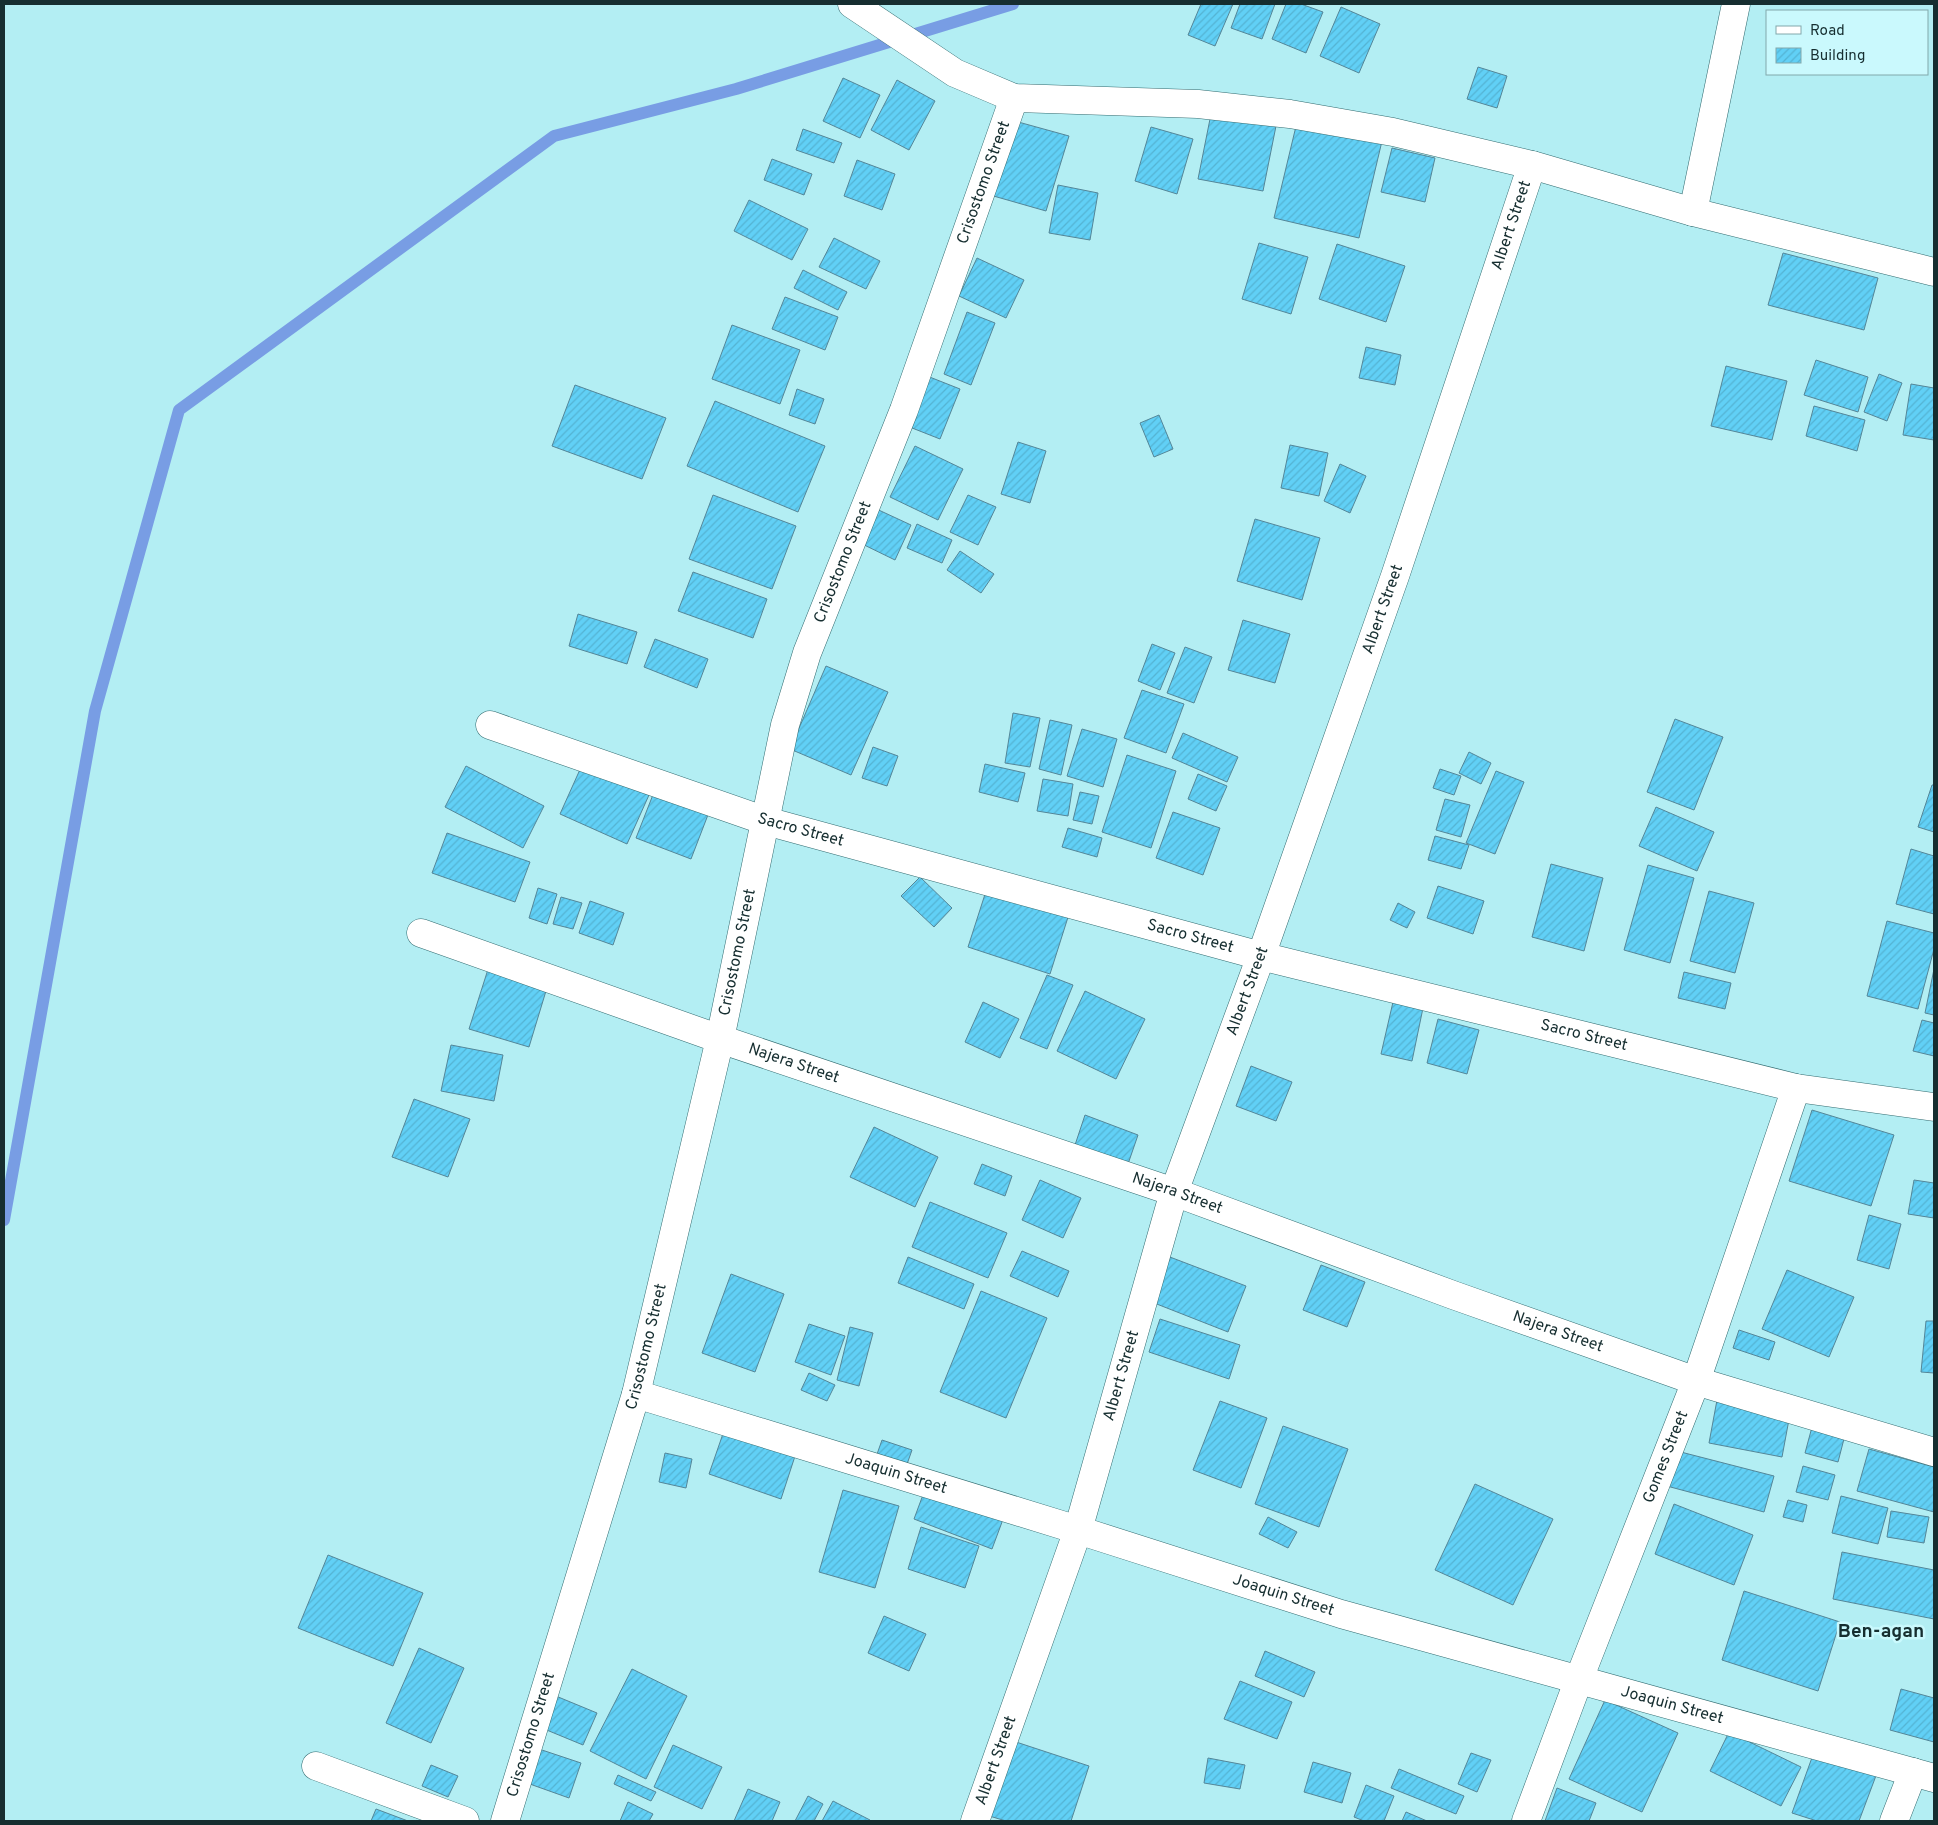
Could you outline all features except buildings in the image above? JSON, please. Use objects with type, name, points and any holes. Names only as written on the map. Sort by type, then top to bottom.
[{"type":"street","points":[[852,4],[955,73],[1014,98],[1198,104],[1290,114],[1393,132],[1532,165],[1693,212],[1934,272]]},
{"type":"street","points":[[1693,212],[1736,4]]},
{"type":"street","name":"Crisostomo Street","points":[[505,1821],[636,1394],[720,1039],[785,725],[807,653],[904,410],[1014,98]]},
{"type":"street","name":"Albert Street","points":[[975,1821],[1078,1530],[1174,1192],[1261,956],[1395,576],[1532,165]]},
{"type":"street","name":"Sacro Street","points":[[490,725],[766,821],[1261,956],[1796,1088],[1934,1108]]},
{"type":"street","name":"Najera Street","points":[[421,933],[720,1039],[1174,1192],[1453,1295],[1696,1381],[1934,1452]]},
{"type":"street","name":"Gomes Street","points":[[1526,1821],[1696,1381],[1796,1088]]},
{"type":"street","name":"Joaquin Street","points":[[636,1394],[1078,1530],[1341,1614],[1924,1775]]},
{"type":"street","points":[[316,1766],[465,1821]]},
{"type":"street","points":[[1894,1821],[1924,1775]]},
{"type":"waterway","points":[[4,1220],[95,711],[179,410],[554,136],[736,89],[1013,4]]},
{"type":"district","name":"Ben-agan","points":[[1881,1632]]}]
